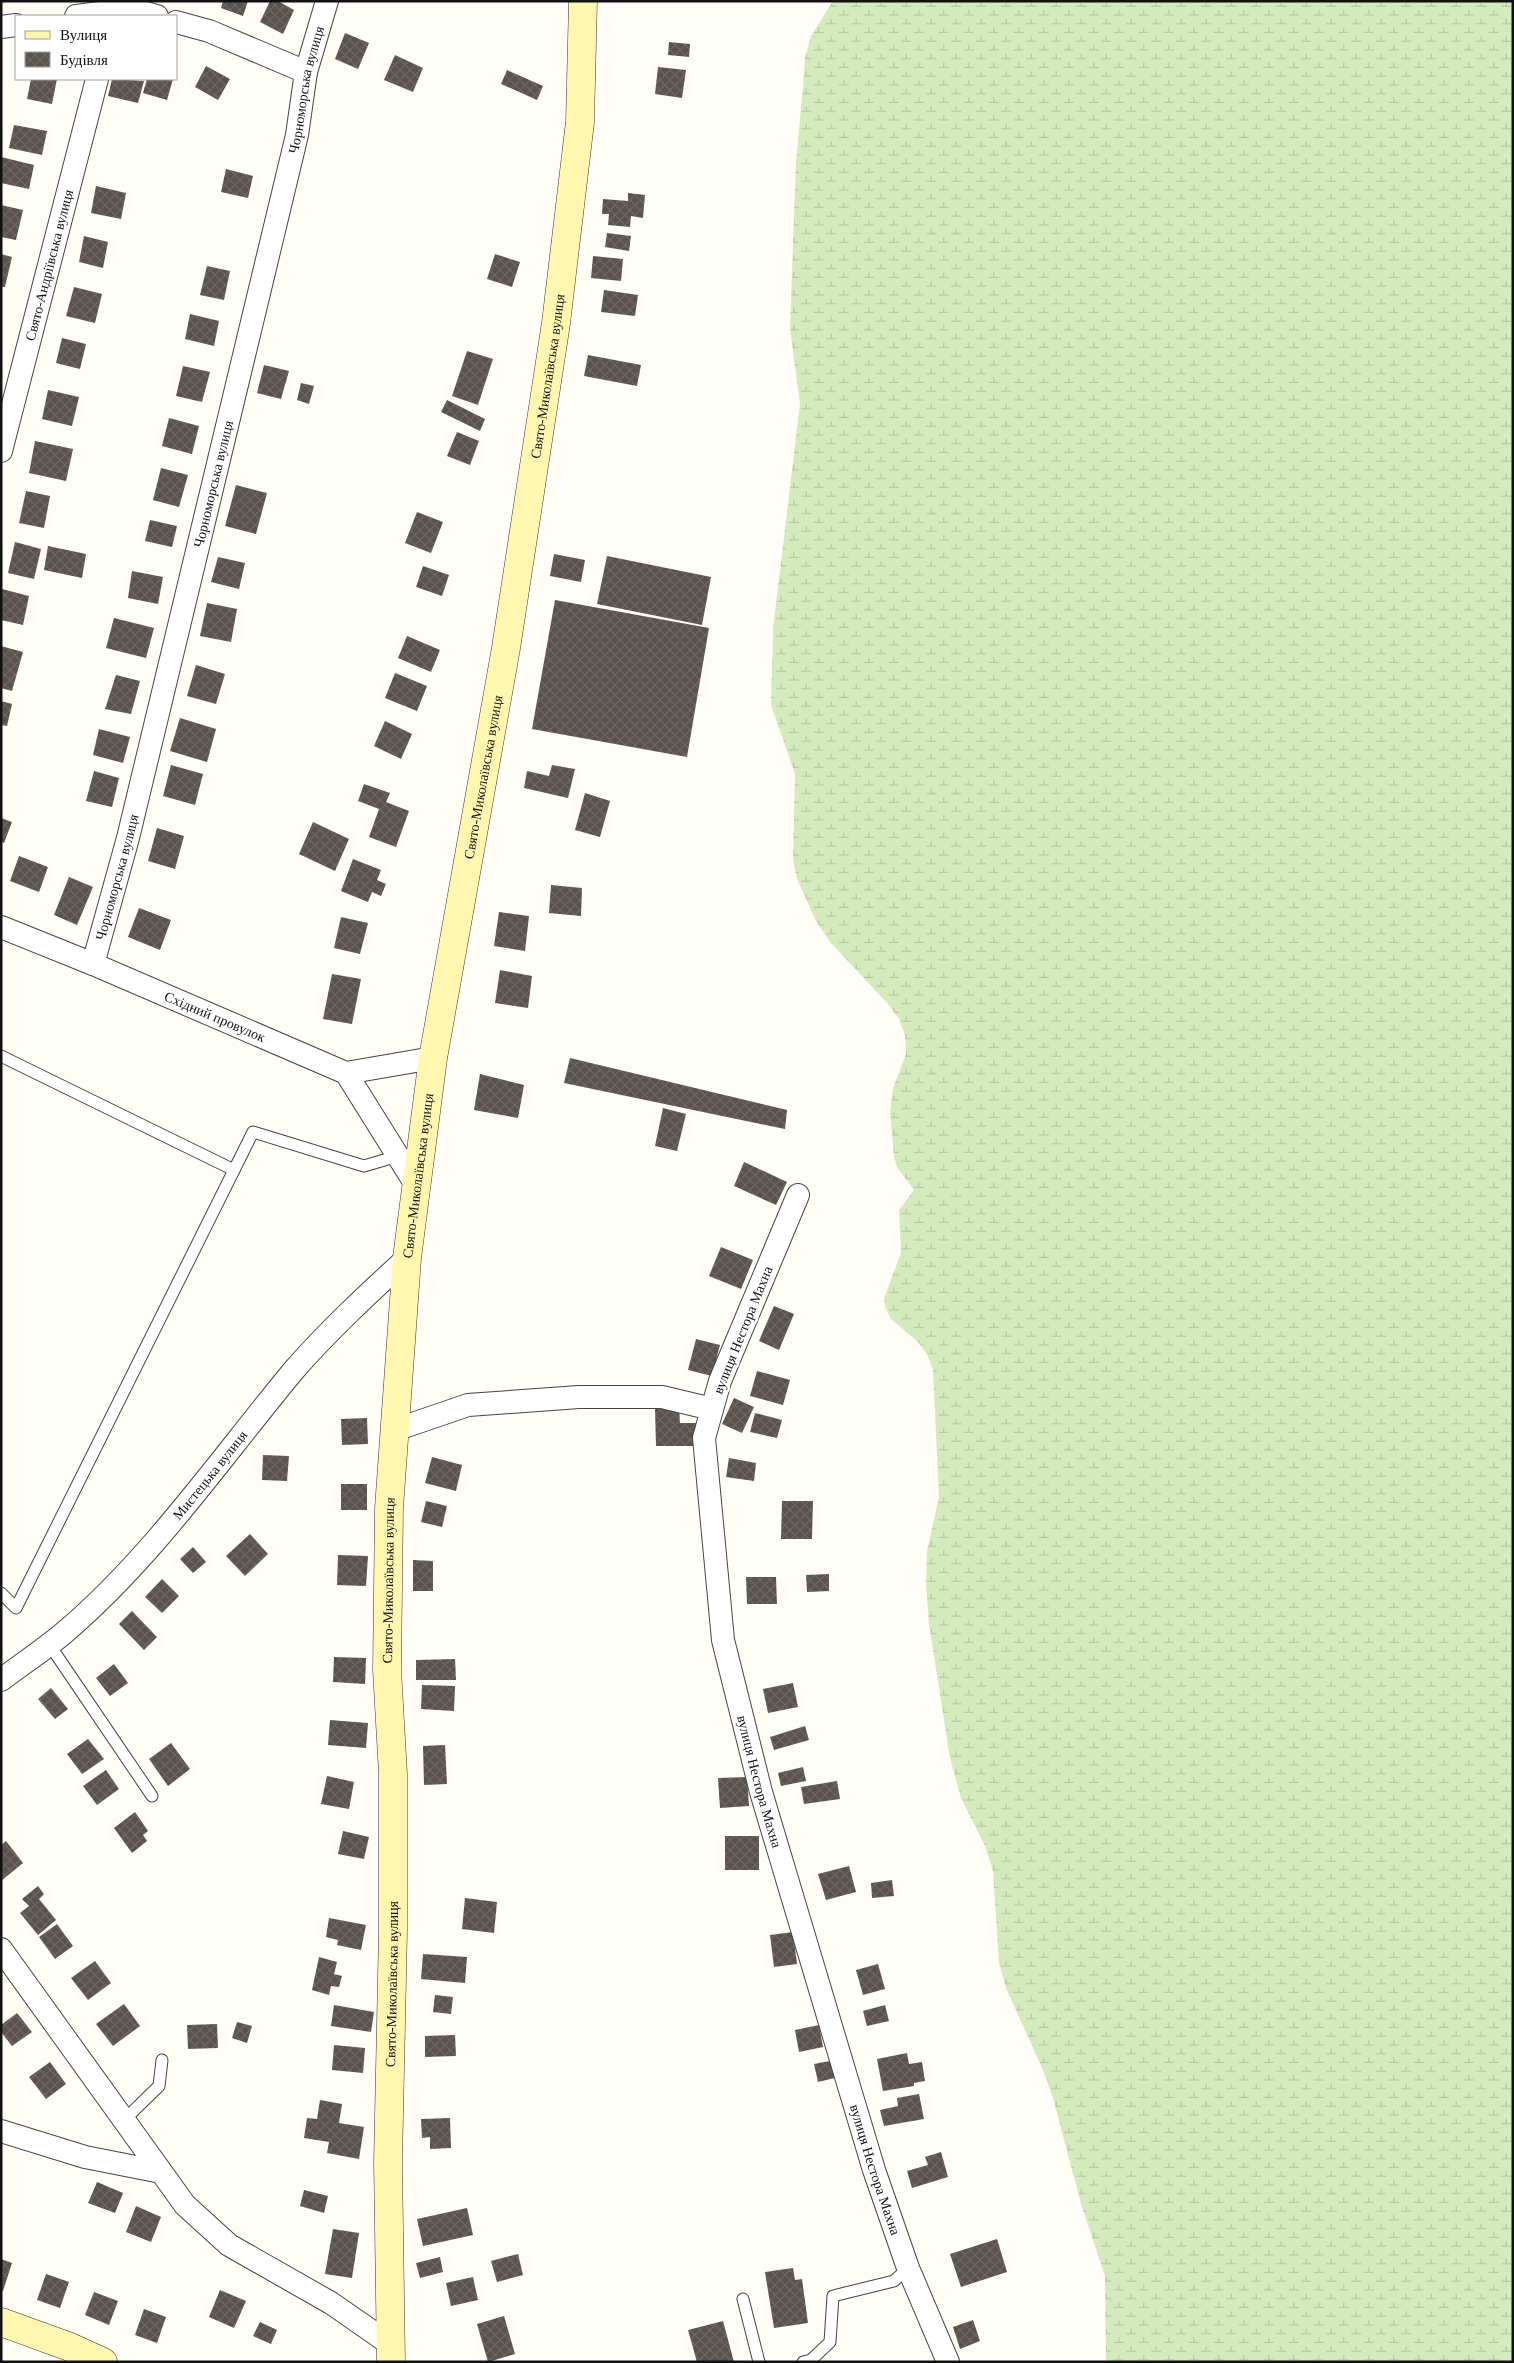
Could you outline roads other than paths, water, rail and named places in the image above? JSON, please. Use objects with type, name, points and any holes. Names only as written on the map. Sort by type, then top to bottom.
[{"type":"street","name":"Чорноморська вулиця","points":[[93,964],[131,829],[292,155],[306,72],[327,1]]},
{"type":"street","name":"Свято-Миколаївська вулиця","points":[[391,2353],[388,2162],[394,1931],[393,1774],[387,1670],[389,1508],[407,1258],[433,1058],[506,648],[556,323],[580,122],[584,1]]},
{"type":"street","points":[[82,15],[115,9],[131,9],[153,15]]},
{"type":"street","points":[[178,23],[209,31],[306,72]]},
{"type":"street","points":[[1,28],[15,25]]},
{"type":"street","name":"Свято-Андріївська вулиця","points":[[1,451],[97,80]]},
{"type":"street","name":"Східний провулок","points":[[1,927],[93,964],[346,1073]]},
{"type":"street","points":[[416,1185],[346,1073],[433,1058]]},
{"type":"street","name":"вулиця Нестора Махна","points":[[798,1195],[720,1381],[704,1438],[723,1640],[761,1792],[874,2170],[908,2268],[948,2362]]},
{"type":"street","name":"Мистецька вулиця","points":[[1,1680],[64,1633],[120,1578],[188,1501],[295,1370],[342,1318],[407,1258]]},
{"type":"street","points":[[395,1430],[468,1405],[579,1397],[662,1398],[712,1409]]},
{"type":"street","points":[[1,1949],[185,2205],[230,2245],[330,2303],[391,2353]]},
{"type":"street","points":[[1,2131],[85,2157],[161,2172]]},
{"type":"street","points":[[1,2322],[70,2347],[103,2362]]},
{"type":"lane","points":[[1,1056],[234,1170]]},
{"type":"lane","points":[[1,1593],[16,1608],[253,1132],[364,1166],[398,1156]]},
{"type":"lane","points":[[49,1644],[152,1796]]},
{"type":"lane","points":[[123,2121],[159,2086],[162,2060]]},
{"type":"lane","points":[[803,2362],[811,2360],[830,2342],[833,2296],[894,2281],[908,2268]]},
{"type":"lane","points":[[743,2299],[759,2362]]}]
